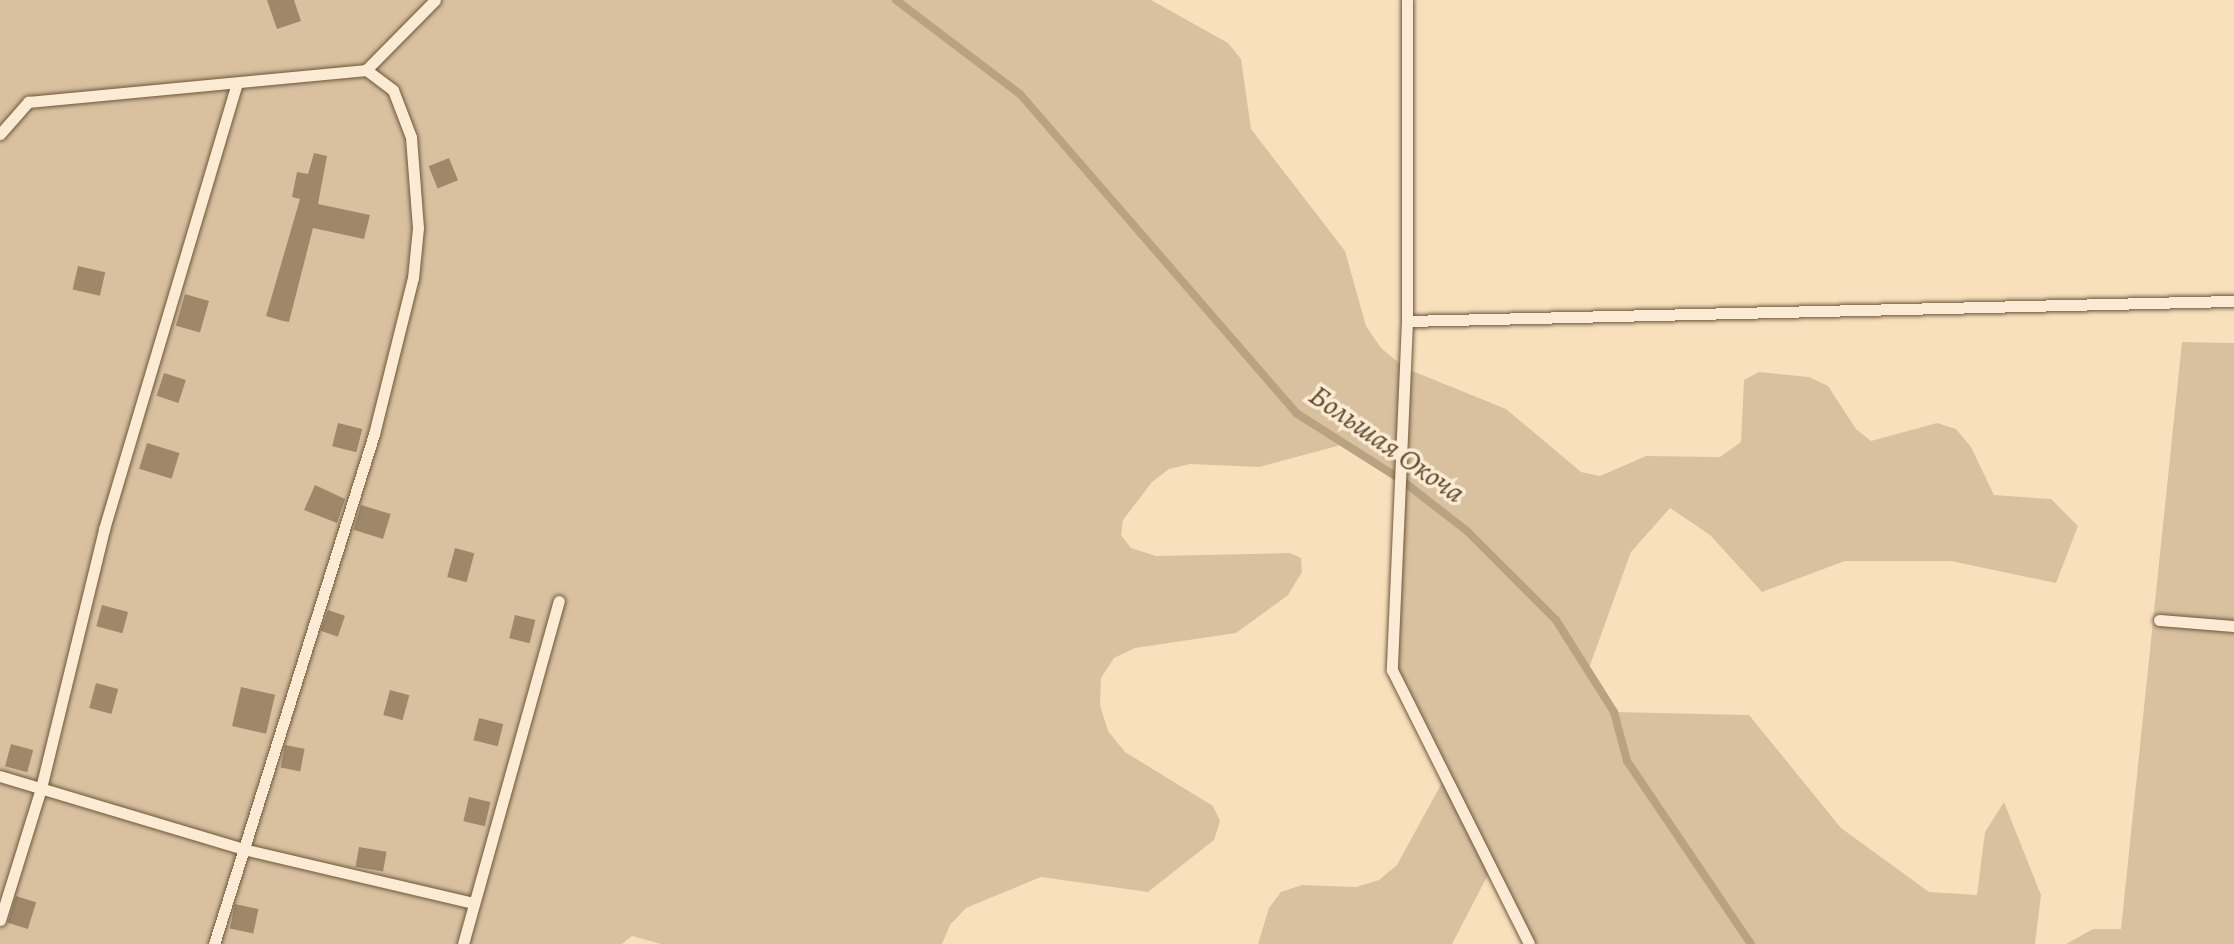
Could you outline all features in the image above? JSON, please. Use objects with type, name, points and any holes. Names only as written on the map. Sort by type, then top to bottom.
[{"type":"lane","points":[[0,134],[28,102],[236,85],[366,70],[435,0]]},
{"type":"lane","points":[[1407,0],[1407,321],[1392,670],[1529,944]]},
{"type":"lane","points":[[214,944],[374,434],[413,278],[418,228],[411,137],[393,90],[366,70]]},
{"type":"lane","points":[[0,920],[41,788],[104,529],[236,85]]},
{"type":"lane","points":[[1407,321],[2234,301]]},
{"type":"lane","points":[[463,944],[559,601]]},
{"type":"lane","points":[[2159,620],[2234,626]]},
{"type":"lane","points":[[0,776],[243,849],[473,903]]},
{"type":"shaded area","points":[[0,0],[1151,0],[1228,43],[1241,59],[1251,129],[1345,251],[1366,326],[1381,348],[1405,368],[1506,409],[1581,472],[1600,476],[1646,456],[1720,457],[1741,442],[1744,380],[1759,372],[1809,377],[1828,386],[1856,429],[1871,441],[1937,423],[1956,429],[1971,447],[1994,495],[2051,499],[2078,526],[2056,583],[1951,561],[1845,561],[1762,592],[1710,535],[1670,508],[1631,552],[1588,671],[1614,712],[1749,715],[1841,828],[1929,892],[1977,895],[1985,832],[2004,802],[2041,895],[2035,944],[1529,944],[1491,869],[1452,944],[1258,944],[1269,908],[1281,892],[1302,885],[1356,887],[1379,880],[1397,865],[1445,777],[1392,670],[1400,479],[1345,444],[1259,467],[1190,464],[1169,469],[1152,482],[1123,520],[1121,535],[1131,548],[1156,556],[1290,553],[1301,558],[1302,572],[1288,595],[1236,633],[1135,648],[1114,658],[1101,678],[1100,705],[1108,731],[1125,752],[1213,806],[1220,821],[1214,840],[1148,892],[1041,877],[966,908],[950,925],[942,944],[661,944],[632,936],[622,944],[0,944]]},
{"type":"shaded area","points":[[2182,342],[2234,343],[2234,944],[2066,944],[2093,929],[2121,929]]},
{"type":"building","points":[[267,0],[294,0],[301,21],[277,29]]},
{"type":"building","points":[[314,153],[327,156],[318,204],[370,215],[364,239],[313,228],[289,322],[266,316],[300,199],[292,197],[297,172],[308,174]]},
{"type":"building","points":[[449,158],[458,180],[438,188],[429,166]]},
{"type":"building","points":[[78,266],[105,272],[100,296],[73,289]]},
{"type":"building","points":[[185,294],[209,301],[200,333],[176,326]]},
{"type":"building","points":[[164,373],[186,380],[178,403],[157,396]]},
{"type":"building","points":[[338,423],[362,429],[356,452],[332,446]]},
{"type":"building","points":[[147,443],[180,453],[172,479],[139,469]]},
{"type":"building","points":[[315,485],[345,499],[337,523],[304,510]]},
{"type":"building","points":[[361,505],[391,514],[383,539],[353,530]]},
{"type":"building","points":[[455,548],[474,553],[467,582],[447,577]]},
{"type":"building","points":[[102,605],[128,612],[122,633],[96,626]]},
{"type":"building","points":[[328,610],[345,616],[338,637],[321,631]]},
{"type":"building","points":[[515,615],[535,620],[530,643],[509,638]]},
{"type":"building","points":[[96,683],[118,689],[111,714],[89,708]]},
{"type":"building","points":[[241,687],[275,695],[266,734],[232,726]]},
{"type":"building","points":[[390,690],[409,695],[403,720],[383,715]]},
{"type":"building","points":[[479,718],[503,724],[498,746],[473,740]]},
{"type":"building","points":[[11,744],[33,750],[27,772],[5,766]]},
{"type":"building","points":[[285,745],[305,749],[300,771],[281,768]]},
{"type":"building","points":[[469,797],[490,802],[485,826],[463,821]]},
{"type":"building","points":[[359,847],[387,852],[383,872],[356,867]]},
{"type":"building","points":[[16,896],[36,902],[28,929],[8,923]]},
{"type":"building","points":[[235,904],[258,909],[253,933],[230,928]]},
{"type":"waterway","name":"Большая Окоча","points":[[896,0],[1020,94],[1296,413],[1400,479],[1467,531],[1556,620],[1614,712],[1627,761],[1751,944]]}]
